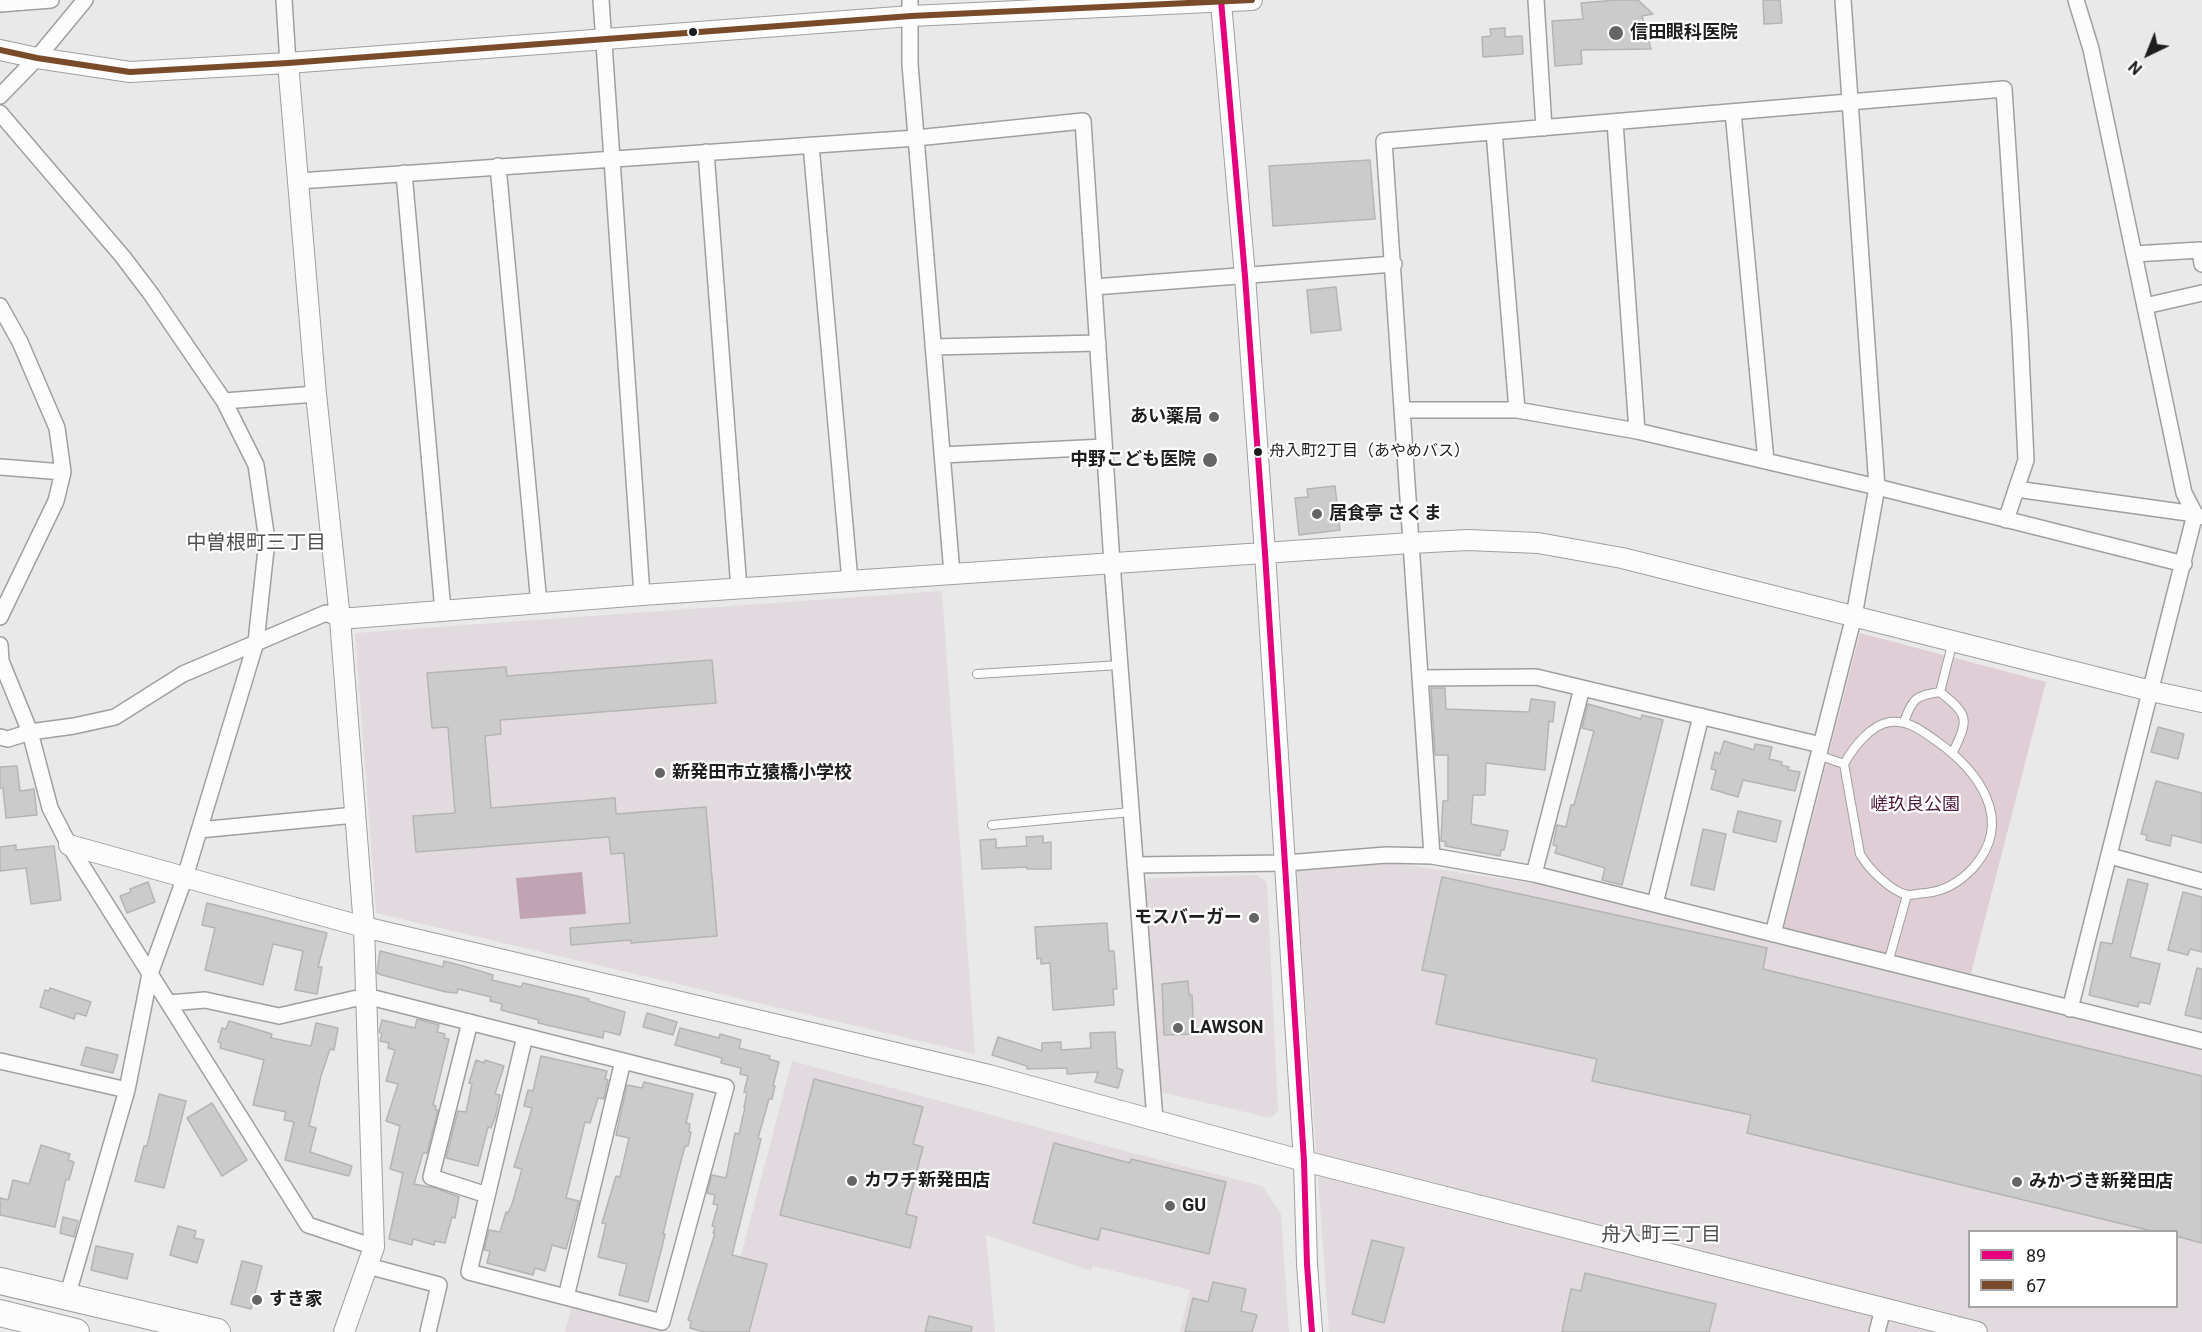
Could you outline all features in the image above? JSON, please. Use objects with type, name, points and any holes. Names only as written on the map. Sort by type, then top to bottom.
[{"type":"highway","points":[[0,1281],[217,1332]]},
{"type":"highway","points":[[0,1313],[69,1331]]},
{"type":"street","points":[[0,4],[51,0]]},
{"type":"street","points":[[0,96],[38,58],[85,0]]},
{"type":"street","points":[[284,0],[316,394],[340,619],[364,927],[374,1247],[344,1332]]},
{"type":"street","points":[[601,0],[642,595]]},
{"type":"street","points":[[0,50],[130,72],[604,40],[910,8],[1252,0]]},
{"type":"street","points":[[1536,0],[1544,128]]},
{"type":"street","points":[[1773,934],[1854,616],[1877,487],[1852,101],[1843,0]]},
{"type":"street","points":[[2070,1009],[2198,516],[2184,493],[2091,49],[2076,0]]},
{"type":"street","points":[[1221,1],[1245,276],[1265,553],[1304,1161],[1307,1264],[1312,1332]]},
{"type":"street","points":[[910,8],[910,64],[952,574]]},
{"type":"street","points":[[1432,856],[1411,543],[1405,410],[1384,141],[2004,89],[2026,460],[2006,520]]},
{"type":"street","points":[[1733,112],[1766,461]]},
{"type":"street","points":[[0,113],[137,275],[224,401],[256,465],[267,540],[256,642],[185,877],[150,974],[127,1090],[67,1297]]},
{"type":"street","points":[[299,181],[916,138],[1083,120],[1112,563],[1155,1120]]},
{"type":"street","points":[[1615,122],[1637,431]]},
{"type":"street","points":[[1494,132],[1517,410]]},
{"type":"street","points":[[811,145],[850,581]]},
{"type":"street","points":[[706,152],[739,589]]},
{"type":"street","points":[[498,166],[540,604]]},
{"type":"street","points":[[404,173],[443,611]]},
{"type":"street","points":[[2134,254],[2200,250],[2202,264]]},
{"type":"street","points":[[1094,287],[1394,264]]},
{"type":"street","points":[[2145,306],[2202,293]]},
{"type":"street","points":[[0,306],[20,342],[57,428],[63,472],[56,501],[0,617]]},
{"type":"street","points":[[933,346],[1098,343]]},
{"type":"street","points":[[224,401],[316,394]]},
{"type":"street","points":[[1405,410],[1517,410],[1637,431],[1877,487],[2184,564]]},
{"type":"street","points":[[942,455],[1104,447]]},
{"type":"street","points":[[0,467],[63,472]]},
{"type":"street","points":[[2016,489],[2198,516]]},
{"type":"street","points":[[0,737],[8,739],[30,732],[115,717],[183,674],[326,613],[340,619],[642,595],[1468,540],[1538,543],[1622,558],[2202,702]]},
{"type":"street","points":[[0,645],[1,661],[30,732],[50,808],[69,845],[308,1225],[374,1247]]},
{"type":"street","points":[[1420,678],[1536,677],[1701,716],[1820,750]]},
{"type":"street","points":[[1534,874],[1582,688]]},
{"type":"street","points":[[1655,904],[1701,716]]},
{"type":"street","points":[[199,830],[355,815]]},
{"type":"street","points":[[69,845],[364,927],[989,1075],[1304,1161],[1977,1332]]},
{"type":"street","points":[[1135,865],[1286,863],[1386,855],[1432,856],[1534,874],[2202,1041]]},
{"type":"street","points":[[2110,856],[2202,881]]},
{"type":"street","points":[[169,1003],[205,1000],[279,1016],[366,996],[470,1022],[726,1087],[662,1322],[469,1272],[525,1036]]},
{"type":"street","points":[[470,1022],[431,1177],[487,1195]]},
{"type":"street","points":[[0,1061],[127,1090]]},
{"type":"street","points":[[567,1297],[623,1061]]},
{"type":"street","points":[[368,1266],[439,1285],[428,1332]]},
{"type":"street","points":[[1877,1332],[1883,1309]]},
{"type":"lane","points":[[1940,692],[1953,641]]},
{"type":"lane","points":[[976,674],[1120,665]]},
{"type":"lane","points":[[1904,722],[1909,707],[1917,697],[1940,692],[1959,707],[1963,717],[1964,729],[1953,752]]},
{"type":"lane","points":[[1889,722],[1904,722],[1953,752],[1970,770],[1991,807],[1994,824],[1988,845],[1979,862],[1958,882],[1940,892],[1907,895],[1881,880],[1866,865],[1860,854],[1844,764],[1851,752],[1871,731],[1889,722]]},
{"type":"lane","points":[[1820,750],[1844,764]]},
{"type":"lane","points":[[992,825],[1131,812]]},
{"type":"lane","points":[[1888,963],[1907,895]]},
{"type":"shaded area","name":"新発田市立猿橋小学校","points":[[942,591],[975,1054],[376,913],[355,633]]},
{"type":"shaded area","points":[[1393,863],[1532,883],[2202,1050],[2202,1332],[1329,1332],[1296,871]]},
{"type":"shaded area","points":[[582,872],[586,914],[520,919],[516,878]]},
{"type":"shaded area","points":[[1257,875],[1267,882],[1278,1111],[1270,1118],[1157,1091],[1143,887],[1149,878]]},
{"type":"shaded area","points":[[792,1061],[1262,1186],[1281,1214],[1289,1332],[1180,1332],[1190,1290],[1093,1266],[1091,1271],[986,1235],[995,1332],[721,1332]]},
{"type":"shaded area","points":[[572,1305],[675,1332],[565,1332]]},
{"type":"green space","name":"嵯玖良公園","points":[[1860,633],[2046,682],[1970,977],[1784,929]]},
{"type":"building","name":"信田眼科医院","points":[[1638,0],[1653,14],[1642,16],[1651,49],[1581,50],[1582,64],[1555,66],[1552,21],[1583,19],[1581,3]]},
{"type":"building","points":[[1763,0],[1780,0],[1782,23],[1764,24]]},
{"type":"building","points":[[1505,28],[1505,37],[1522,36],[1523,54],[1483,57],[1482,37],[1491,36],[1490,29]]},
{"type":"building","points":[[1370,160],[1375,219],[1273,226],[1269,166]]},
{"type":"building","points":[[1336,287],[1341,330],[1311,333],[1307,290]]},
{"type":"building","name":"居食亭 さくま","points":[[1335,486],[1340,530],[1299,535],[1295,498],[1308,497],[1307,489]]},
{"type":"building","points":[[712,660],[716,703],[500,720],[501,734],[485,736],[491,808],[615,798],[616,814],[706,807],[717,936],[571,945],[570,928],[630,923],[624,853],[611,854],[609,837],[416,852],[413,816],[455,813],[448,727],[432,728],[427,673],[506,667],[507,676]]},
{"type":"building","points":[[1431,688],[1445,688],[1446,709],[1529,712],[1531,699],[1555,702],[1553,722],[1549,721],[1545,770],[1486,763],[1485,795],[1473,795],[1471,824],[1508,831],[1504,850],[1501,850],[1500,856],[1445,846],[1446,842],[1441,841],[1443,801],[1448,801],[1448,755],[1435,755]]},
{"type":"building","points":[[1588,704],[1641,719],[1642,715],[1663,720],[1622,885],[1602,880],[1605,868],[1555,853],[1557,846],[1553,845],[1557,825],[1566,827],[1571,805],[1574,805],[1594,731],[1582,728]]},
{"type":"building","points":[[2158,727],[2184,734],[2178,759],[2151,752]]},
{"type":"building","points":[[1724,741],[1754,750],[1755,744],[1772,747],[1769,759],[1782,762],[1781,765],[1789,767],[1788,770],[1800,772],[1795,791],[1743,780],[1738,797],[1711,789],[1716,770],[1711,769],[1715,752],[1720,754]]},
{"type":"building","points":[[17,766],[20,791],[34,789],[37,815],[6,818],[3,788],[0,788],[0,767]]},
{"type":"building","points":[[2156,781],[2202,793],[2202,843],[2172,835],[2170,846],[2146,840],[2147,835],[2141,834]]},
{"type":"building","points":[[1738,811],[1781,821],[1776,842],[1733,832]]},
{"type":"building","points":[[1703,829],[1726,834],[1714,890],[1691,885]]},
{"type":"building","points":[[1043,836],[1043,843],[1051,842],[1051,869],[1027,869],[1027,867],[982,869],[980,840],[996,839],[996,848],[1027,846],[1026,837]]},
{"type":"building","points":[[16,845],[16,850],[54,846],[61,900],[31,904],[26,868],[0,871],[0,847]]},
{"type":"building","points":[[1442,877],[1767,948],[1763,969],[2202,1076],[2202,1243],[2178,1237],[2178,1230],[2148,1230],[1747,1133],[1751,1115],[1592,1081],[1597,1059],[1436,1024],[1446,975],[1422,970]]},
{"type":"building","points":[[2128,879],[2148,884],[2130,957],[2160,964],[2150,1004],[2139,1002],[2138,1007],[2089,995],[2101,942],[2112,944]]},
{"type":"building","points":[[148,882],[155,902],[127,913],[120,896]]},
{"type":"building","points":[[2183,892],[2202,897],[2202,952],[2190,949],[2188,955],[2168,950]]},
{"type":"building","points":[[207,903],[327,933],[318,967],[322,967],[317,994],[295,990],[303,951],[273,944],[263,985],[205,970],[215,928],[202,925]]},
{"type":"building","points":[[1107,923],[1109,951],[1114,951],[1117,989],[1113,989],[1114,1005],[1053,1010],[1050,963],[1041,964],[1041,958],[1037,959],[1035,927]]},
{"type":"building","points":[[380,951],[443,967],[444,961],[493,975],[492,980],[521,987],[523,983],[589,999],[588,1001],[625,1012],[620,1035],[604,1031],[603,1038],[538,1023],[539,1020],[501,1010],[502,1004],[490,1001],[491,997],[458,989],[457,993],[446,992],[382,975],[377,973]]},
{"type":"building","points":[[2197,968],[2202,969],[2202,1019],[2185,1015]]},
{"type":"building","points":[[1188,981],[1189,995],[1192,995],[1194,1034],[1164,1035],[1162,984]]},
{"type":"building","points":[[50,988],[91,1002],[86,1016],[76,1013],[74,1019],[40,1007],[45,990],[49,991]]},
{"type":"building","points":[[647,1013],[677,1022],[673,1035],[643,1027]]},
{"type":"building","points":[[417,1019],[439,1025],[437,1032],[445,1034],[444,1038],[449,1039],[433,1105],[436,1106],[435,1110],[438,1110],[427,1153],[423,1153],[414,1184],[435,1188],[459,1197],[455,1218],[452,1217],[445,1243],[435,1241],[434,1245],[413,1239],[412,1245],[389,1239],[403,1173],[390,1169],[400,1126],[386,1121],[398,1084],[386,1081],[395,1050],[388,1048],[389,1043],[380,1041],[382,1034],[379,1032],[382,1020],[415,1028]]},
{"type":"building","points":[[229,1021],[272,1034],[271,1038],[311,1046],[316,1023],[338,1028],[334,1050],[330,1049],[321,1076],[309,1126],[316,1128],[310,1152],[352,1166],[349,1176],[285,1160],[294,1122],[284,1120],[286,1112],[253,1105],[264,1060],[220,1048],[221,1043],[218,1042],[222,1028],[226,1029]]},
{"type":"building","points":[[680,1028],[719,1038],[720,1034],[741,1040],[739,1048],[770,1056],[769,1059],[779,1062],[772,1099],[769,1099],[758,1138],[761,1139],[732,1255],[767,1264],[749,1332],[704,1332],[690,1328],[691,1321],[688,1320],[715,1233],[713,1233],[715,1227],[712,1226],[718,1205],[713,1204],[715,1195],[707,1193],[712,1175],[726,1178],[735,1133],[739,1134],[745,1107],[747,1093],[744,1092],[748,1076],[740,1074],[741,1068],[721,1063],[722,1058],[675,1045]]},
{"type":"building","points":[[1115,1032],[1117,1068],[1123,1070],[1118,1088],[1095,1082],[1098,1072],[1067,1074],[1067,1068],[1027,1069],[1027,1066],[992,1055],[998,1037],[1042,1051],[1042,1043],[1061,1042],[1061,1050],[1091,1048],[1090,1033]]},
{"type":"building","points":[[86,1047],[118,1055],[113,1073],[81,1065]]},
{"type":"building","points":[[541,1056],[607,1071],[605,1079],[608,1080],[604,1099],[598,1098],[590,1123],[585,1122],[566,1198],[579,1201],[566,1249],[552,1245],[545,1271],[535,1268],[533,1275],[487,1263],[490,1251],[484,1250],[489,1230],[500,1232],[506,1212],[508,1213],[512,1204],[522,1169],[514,1167],[532,1108],[524,1106],[528,1090],[533,1091]]},
{"type":"building","points":[[476,1060],[484,1063],[485,1060],[504,1066],[495,1094],[500,1095],[495,1118],[491,1128],[488,1127],[478,1166],[446,1158],[458,1111],[466,1112],[472,1084],[469,1083]]},
{"type":"building","name":"カワチ新発田店","points":[[814,1079],[923,1107],[913,1144],[923,1147],[906,1214],[917,1217],[910,1248],[780,1215]]},
{"type":"building","points":[[644,1082],[693,1094],[686,1123],[690,1124],[689,1132],[691,1132],[688,1146],[685,1146],[676,1180],[648,1302],[619,1295],[627,1264],[598,1257],[606,1224],[602,1223],[616,1176],[620,1177],[629,1138],[616,1135],[627,1085],[642,1088]]},
{"type":"building","points":[[159,1094],[186,1101],[164,1188],[135,1181],[144,1146],[147,1146]]},
{"type":"building","points":[[212,1103],[247,1160],[222,1176],[187,1118]]},
{"type":"building","points":[[1054,1143],[1130,1163],[1131,1159],[1226,1182],[1209,1254],[1101,1228],[1098,1240],[1033,1223]]},
{"type":"building","points":[[41,1145],[70,1154],[68,1160],[74,1162],[69,1180],[66,1179],[55,1227],[0,1215],[0,1198],[8,1200],[13,1180],[29,1184]]},
{"type":"building","points":[[63,1217],[78,1221],[74,1237],[60,1233]]},
{"type":"building","points":[[178,1226],[196,1231],[194,1238],[204,1240],[197,1263],[170,1255]]},
{"type":"building","points":[[1372,1240],[1404,1248],[1384,1323],[1352,1314]]},
{"type":"building","points":[[96,1246],[133,1254],[127,1279],[91,1270]]},
{"type":"building","points":[[242,1261],[262,1266],[251,1309],[231,1304]]},
{"type":"building","points":[[1585,1273],[1716,1304],[1709,1332],[1562,1332],[1571,1289],[1581,1291]]},
{"type":"building","points":[[1213,1282],[1246,1289],[1241,1311],[1257,1315],[1252,1332],[1185,1332],[1193,1298],[1208,1302]]},
{"type":"building","points":[[929,1316],[972,1327],[971,1332],[925,1332]]},
{"type":"transit line","name":"89","points":[[1221,0],[1245,276],[1265,553],[1304,1161],[1307,1264],[1312,1332]]},
{"type":"transit line","name":"67","points":[[0,50],[130,72],[288,63],[911,16],[1252,0]]},
{"type":"place","name":"信田眼科医院","points":[[1616,33]]},
{"type":"place","name":"あい薬局","points":[[1214,417]]},
{"type":"place","name":"舟入町2丁目（あやめバス）","points":[[1258,452]]},
{"type":"place","name":"中野こども医院","points":[[1210,460]]},
{"type":"place","name":"居食亭 さくま","points":[[1317,514]]},
{"type":"place","name":"新発田市立猿橋小学校","points":[[660,773]]},
{"type":"place","name":"モスバーガー","points":[[1254,918]]},
{"type":"place","name":"LAWSON","points":[[1178,1028]]},
{"type":"place","name":"カワチ新発田店","points":[[852,1181]]},
{"type":"place","name":"みかづき新発田店","points":[[2017,1182]]},
{"type":"place","name":"GU","points":[[1170,1206]]},
{"type":"place","name":"すき家","points":[[257,1300]]},
{"type":"district","name":"中曽根町三丁目","points":[[256,544]]},
{"type":"district","name":"舟入町三丁目","points":[[1661,1236]]}]
